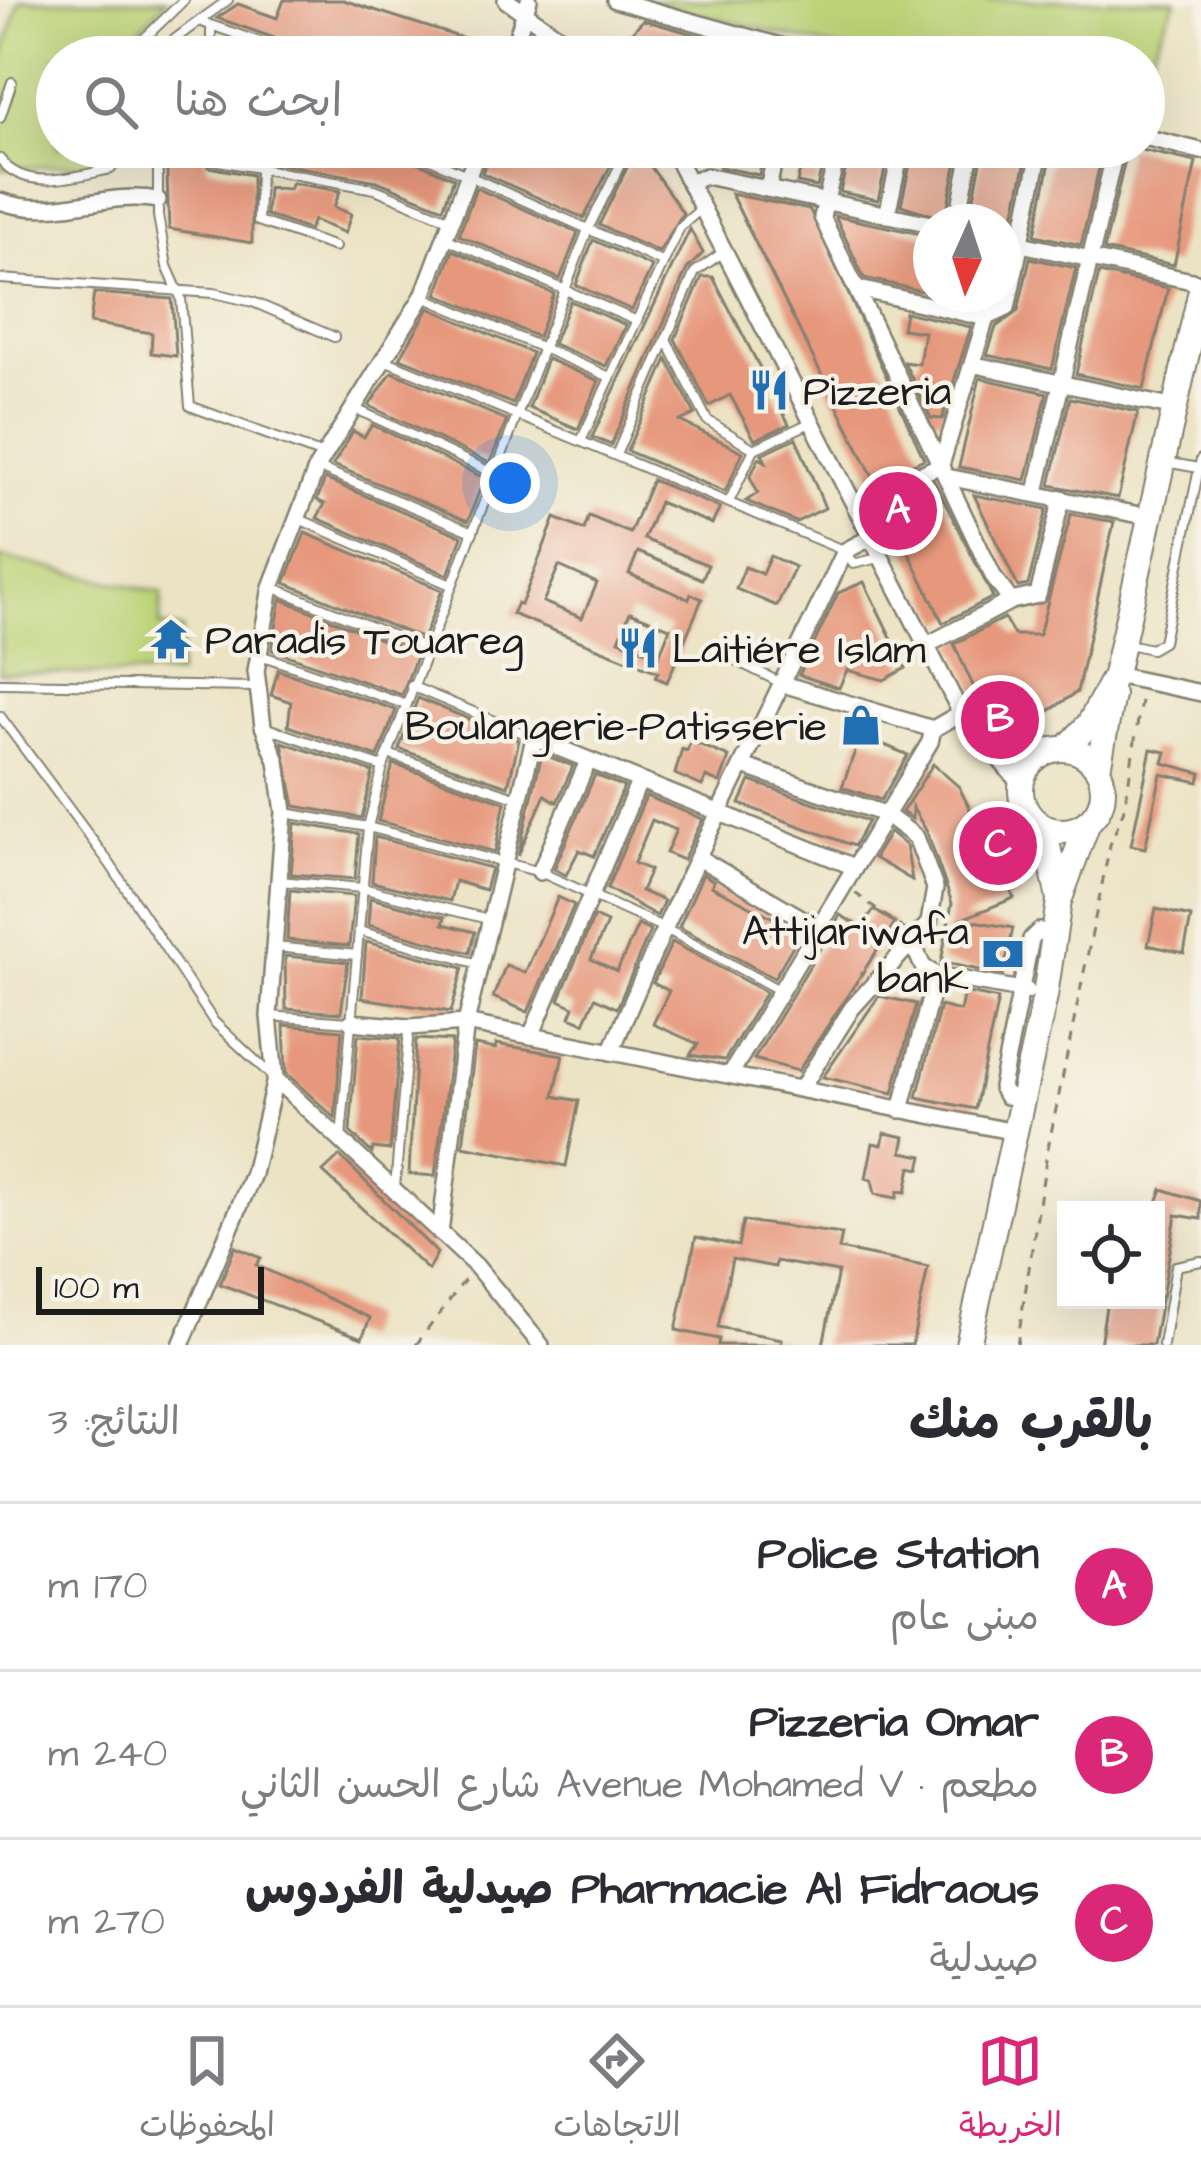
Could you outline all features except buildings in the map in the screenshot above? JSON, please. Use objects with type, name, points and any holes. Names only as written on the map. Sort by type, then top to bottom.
[{"type":"main road","points":[[968,1345],[1022,1098],[1033,993],[1055,931],[1059,901],[1104,792],[1098,769],[1113,709],[1114,681],[1201,286]]},
{"type":"main road","points":[[1088,823],[1067,831],[1044,827],[1026,810],[1021,785],[1034,760],[1066,749],[1114,681]]},
{"type":"main road","points":[[1066,749],[1098,769]]},
{"type":"main road","points":[[1044,827],[1059,901]]},
{"type":"street","points":[[506,0],[528,5],[564,36]]},
{"type":"street","points":[[615,0],[736,36]]},
{"type":"street","points":[[517,36],[528,5]]},
{"type":"street","points":[[1165,142],[1201,151]]},
{"type":"street","points":[[181,1345],[253,1174],[275,1079],[269,1016],[284,812],[278,761],[262,727],[256,687],[271,586],[321,461],[423,296],[470,168]]},
{"type":"street","points":[[684,168],[961,713],[1021,785]]},
{"type":"street","points":[[768,189],[772,168]]},
{"type":"street","points":[[834,168],[822,217],[994,578],[1011,601]]},
{"type":"street","points":[[887,214],[897,168]]},
{"type":"street","points":[[961,204],[968,168]]},
{"type":"street","points":[[1021,209],[1034,168]]},
{"type":"street","points":[[1036,492],[1111,168]]},
{"type":"street","points":[[691,181],[706,176],[913,220]]},
{"type":"street","points":[[0,201],[54,210],[122,198],[158,200]]},
{"type":"street","points":[[1021,243],[1201,286]]},
{"type":"street","points":[[859,289],[986,318],[999,312]]},
{"type":"street","points":[[944,471],[986,318]]},
{"type":"street","points":[[976,364],[1175,408]]},
{"type":"street","points":[[855,502],[944,471],[1150,517]]},
{"type":"street","points":[[927,645],[1011,601],[1038,595],[1062,498]]},
{"type":"street","points":[[611,1052],[662,927],[721,817],[845,551],[872,538]]},
{"type":"street","points":[[1114,681],[1201,693]]},
{"type":"street","points":[[783,684],[933,729],[961,713]]},
{"type":"street","points":[[730,1075],[815,926],[930,742],[933,729]]},
{"type":"street","points":[[440,1233],[466,1023],[534,738],[852,866]]},
{"type":"street","points":[[986,740],[1034,760]]},
{"type":"street","points":[[540,872],[588,761]]},
{"type":"street","points":[[743,766],[885,814],[916,837],[934,888],[929,923],[852,1009],[801,1089]]},
{"type":"street","points":[[531,1036],[639,782]]},
{"type":"street","points":[[699,858],[815,926]]},
{"type":"street","points":[[912,942],[923,968],[936,975],[1033,993]]},
{"type":"street","points":[[901,1110],[936,975]]},
{"type":"street","points":[[351,1022],[409,1027],[466,1023],[1015,1132]]},
{"type":"street","points":[[275,1079],[476,1266],[541,1345]]},
{"type":"lane","points":[[147,36],[184,0]]},
{"type":"lane","points":[[180,36],[228,0]]},
{"type":"lane","points":[[200,21],[238,36]]},
{"type":"lane","points":[[211,27],[211,36]]},
{"type":"lane","points":[[0,118],[12,82]]},
{"type":"lane","points":[[0,159],[15,173],[47,180],[112,168]]},
{"type":"lane","points":[[158,168],[167,266],[179,289],[190,406],[472,532]]},
{"type":"lane","points":[[260,168],[258,221],[335,247]]},
{"type":"lane","points":[[278,168],[375,189],[453,220]]},
{"type":"lane","points":[[445,168],[662,262]]},
{"type":"lane","points":[[341,1144],[368,827],[382,767],[589,227],[618,168]]},
{"type":"lane","points":[[581,441],[680,226],[704,207]]},
{"type":"lane","points":[[443,237],[637,321]]},
{"type":"lane","points":[[616,455],[695,272],[726,250]]},
{"type":"lane","points":[[0,279],[179,289],[253,302],[334,337]]},
{"type":"lane","points":[[423,296],[610,377]]},
{"type":"lane","points":[[666,339],[707,420],[754,449]]},
{"type":"lane","points":[[387,361],[845,551],[853,564],[862,566],[881,556]]},
{"type":"lane","points":[[356,409],[495,474]]},
{"type":"lane","points":[[729,502],[754,449],[813,421]]},
{"type":"lane","points":[[1123,643],[1151,649],[1163,642],[1200,464],[1163,461]]},
{"type":"lane","points":[[296,518],[452,585]]},
{"type":"lane","points":[[271,586],[426,650]]},
{"type":"lane","points":[[709,647],[783,684]]},
{"type":"lane","points":[[260,655],[404,704]]},
{"type":"lane","points":[[0,683],[256,687]]},
{"type":"lane","points":[[412,686],[534,738]]},
{"type":"lane","points":[[0,716],[110,864],[214,1022],[275,1079]]},
{"type":"lane","points":[[262,727],[382,767]]},
{"type":"lane","points":[[388,754],[518,798]]},
{"type":"lane","points":[[284,812],[368,827],[540,872],[591,899],[662,927],[779,990]]},
{"type":"lane","points":[[277,881],[362,888],[490,919]]},
{"type":"lane","points":[[359,931],[480,964]]},
{"type":"lane","points":[[274,946],[357,956]]},
{"type":"lane","points":[[269,1016],[351,1022]]},
{"type":"lane","points":[[394,1193],[409,1027]]},
{"type":"lane","points":[[1163,1345],[1176,1267],[1201,1261]]},
{"type":"path","points":[[1017,1345],[1047,1153],[1110,844],[1125,806],[1144,682]]},
{"type":"path","points":[[845,883],[892,916],[912,942]]},
{"type":"path","points":[[416,1345],[476,1266]]},
{"type":"green space","points":[[20,0],[167,0],[133,36],[36,36],[36,167],[0,169],[0,66]]},
{"type":"green space","points":[[643,0],[1176,0],[1159,36],[788,36]]},
{"type":"green space","points":[[0,557],[162,593],[160,626],[182,630],[178,675],[0,673]]},
{"type":"place","name":"Pizzeria","points":[[769,390]]},
{"type":"place","name":"Police Station","points":[[898,511]]},
{"type":"place","name":"Paradis Touareg","points":[[171,639]]},
{"type":"place","name":"Laitiére Islam","points":[[638,648]]},
{"type":"place","name":"Pizzeria Omar","points":[[1000,720]]},
{"type":"place","name":"Boulangerie-Patisserie","points":[[861,725]]},
{"type":"place","name":"Pharmacie Al Fidraous صيدلية الفردوس","points":[[998,846]]},
{"type":"place","name":"Attijariwafa bank","points":[[1003,954]]}]
